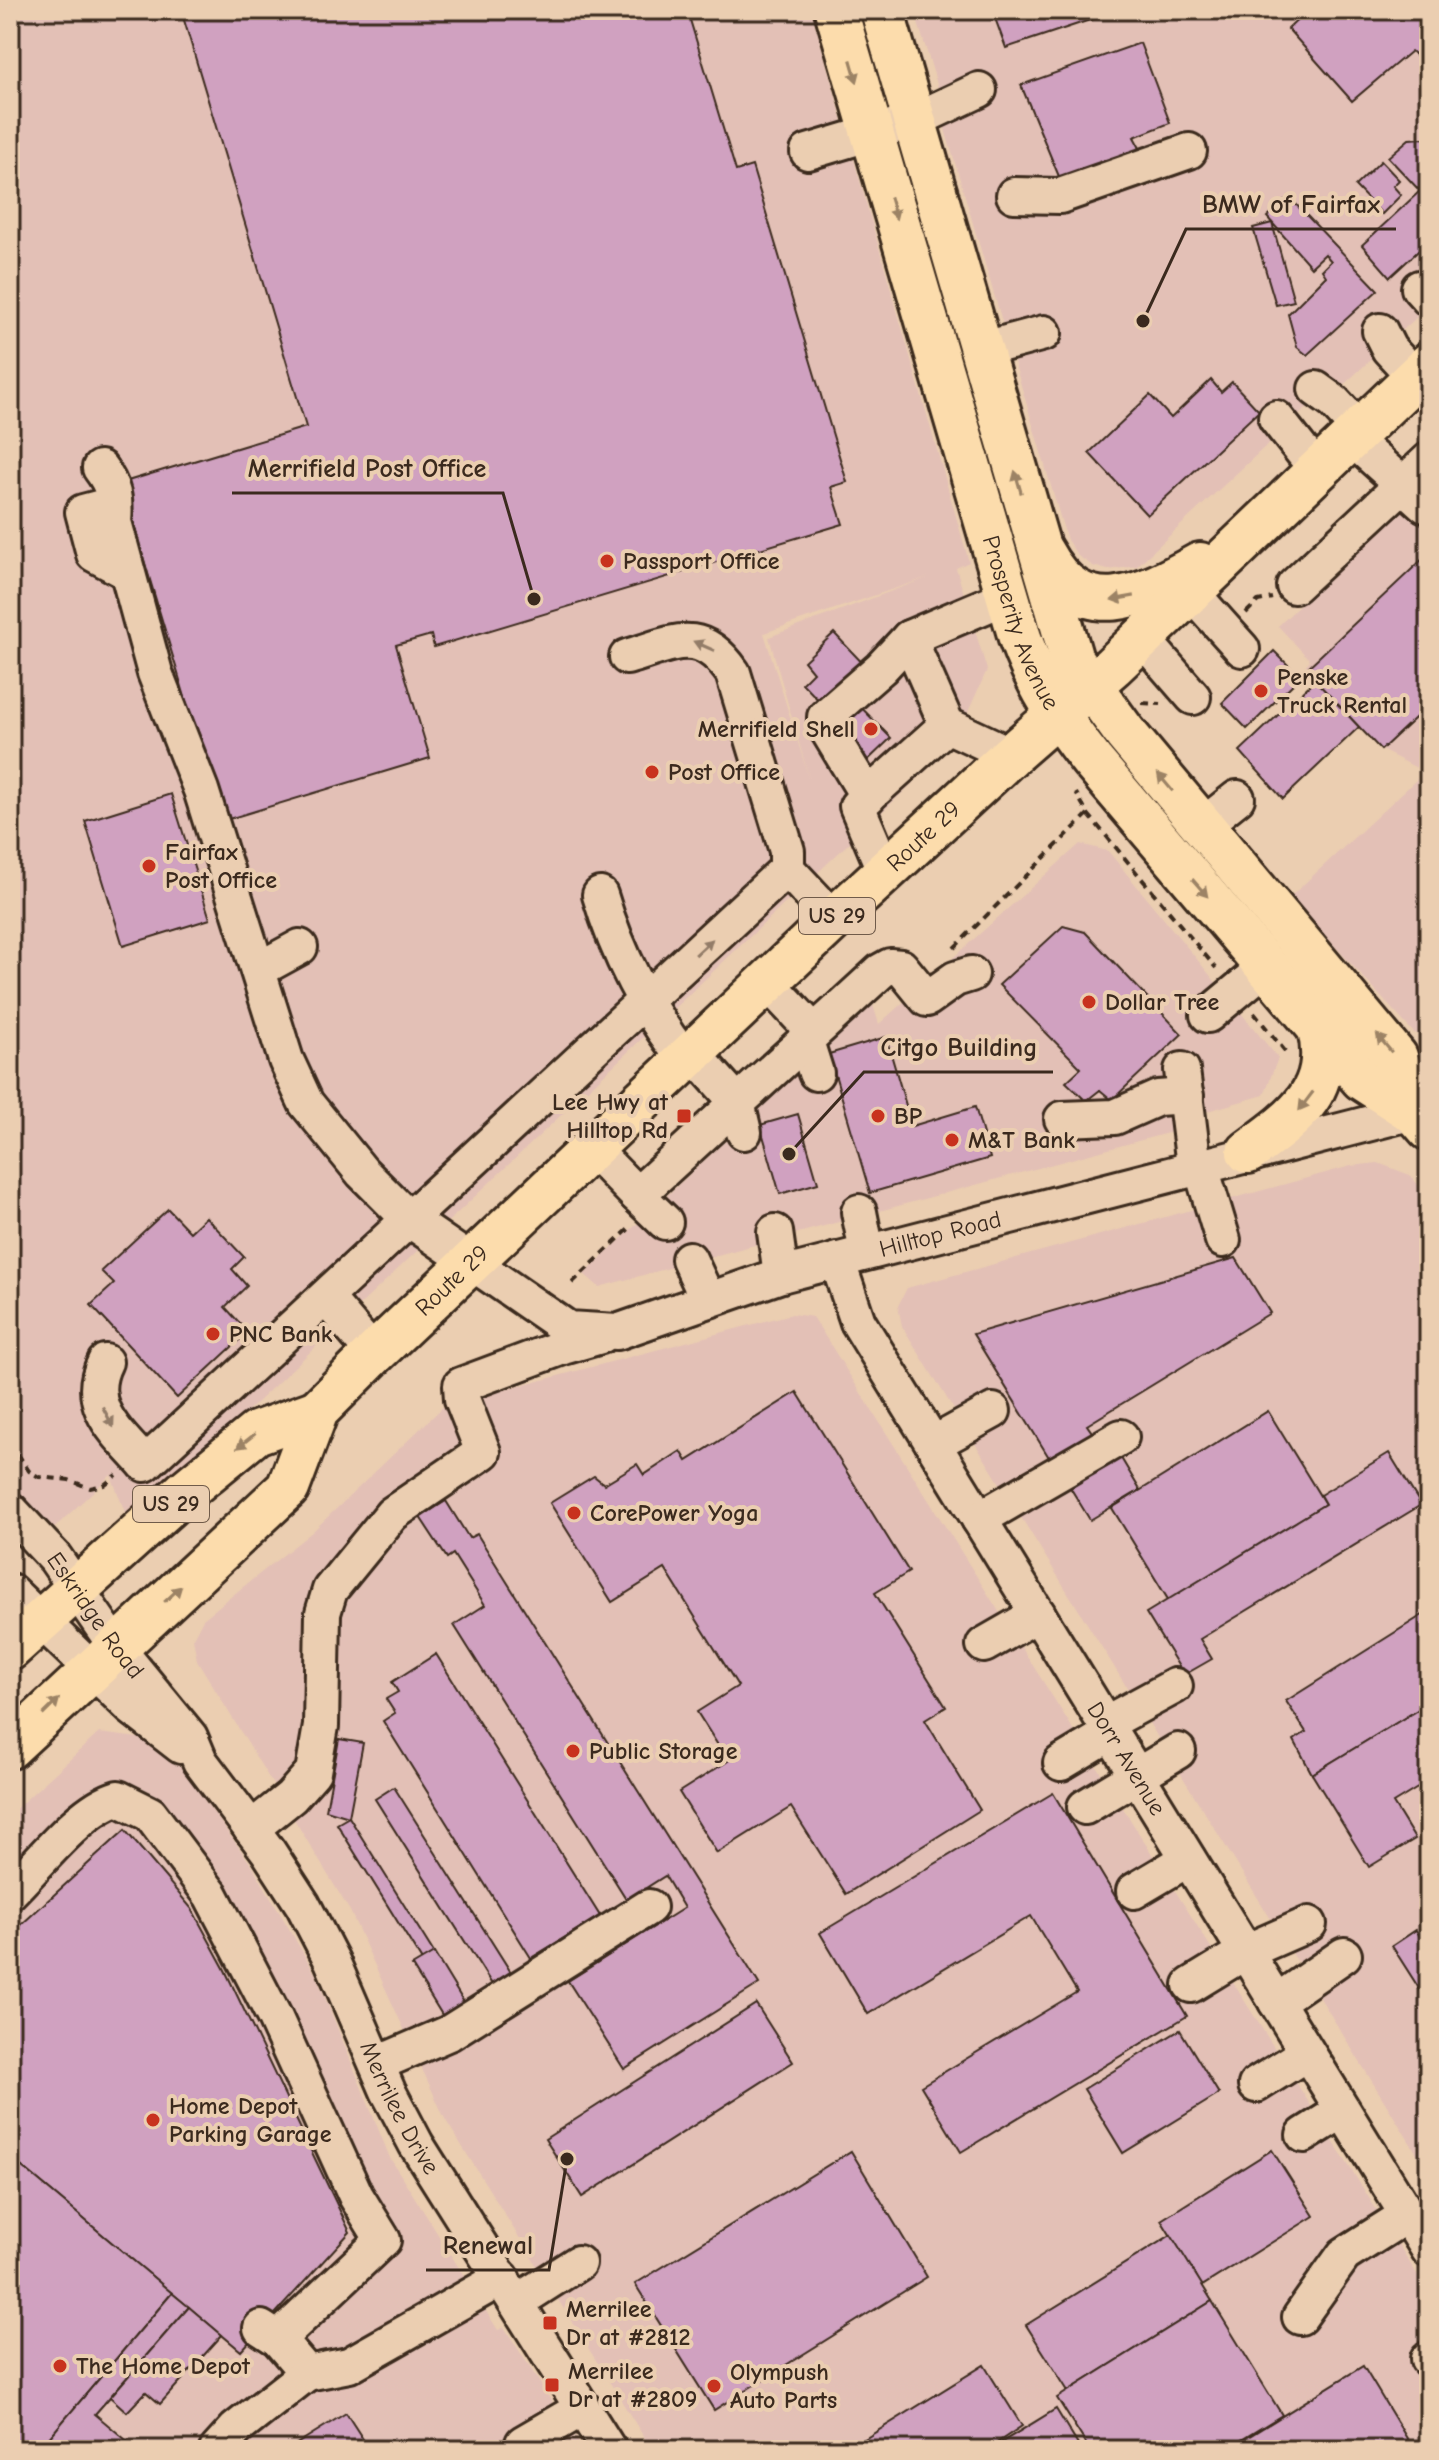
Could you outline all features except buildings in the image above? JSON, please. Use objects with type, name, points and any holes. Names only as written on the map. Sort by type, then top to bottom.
[{"type":"main road","name":"Prosperity Avenue","points":[[836,10],[1033,674],[1056,715],[1362,1079],[1424,1117]]},
{"type":"main road","name":"Prosperity Avenue","points":[[882,10],[1066,649],[1088,688],[1396,1057],[1424,1117]]},
{"type":"main road","name":"Route 29","points":[[10,1747],[288,1488],[317,1411],[374,1354],[688,1055],[1011,755],[1142,638],[1422,371]]},
{"type":"main road","points":[[1031,525],[1055,570],[1074,588],[1103,600],[1132,597],[1152,590],[1243,541]]},
{"type":"main road","points":[[1248,1152],[1296,1115],[1316,1088],[1323,1062],[1319,1029]]},
{"type":"main road","name":"Route 29","points":[[10,1649],[184,1492],[256,1433],[317,1411]]},
{"type":"street","points":[[808,152],[915,120],[979,90]]},
{"type":"street","points":[[1014,195],[1060,196],[1189,151]]},
{"type":"street","points":[[1380,331],[1389,349],[1422,371]]},
{"type":"street","points":[[980,350],[1044,333]]},
{"type":"street","points":[[1316,389],[1334,402],[1355,434],[1414,495]]},
{"type":"street","points":[[1276,418],[1317,470]]},
{"type":"street","name":"Hilltop Road","points":[[106,456],[116,503],[108,515],[155,673],[201,790],[286,1060],[306,1103],[362,1172],[410,1220],[437,1241],[474,1261],[536,1309],[568,1329],[617,1332],[781,1275],[852,1256],[1248,1152],[1424,1117]]},
{"type":"street","points":[[1295,586],[1414,495],[1429,460]]},
{"type":"street","points":[[1191,592],[1237,644]]},
{"type":"street","points":[[868,797],[825,726],[825,717],[909,638],[1008,596]]},
{"type":"street","points":[[909,638],[947,725],[1011,755]]},
{"type":"street","points":[[1142,638],[1193,697]]},
{"type":"street","points":[[627,657],[687,639],[707,645],[719,654],[733,673],[787,851],[787,869],[834,919]]},
{"type":"street","points":[[885,872],[857,806],[947,725]]},
{"type":"street","points":[[1202,826],[1237,798]]},
{"type":"street","points":[[105,1362],[96,1380],[105,1419],[142,1460],[327,1299],[787,869]]},
{"type":"street","points":[[600,895],[620,950],[660,1028],[688,1055],[741,1117]]},
{"type":"street","points":[[254,956],[298,937]]},
{"type":"street","points":[[637,1195],[741,1117],[809,1035],[890,966],[901,967],[927,999],[955,979],[971,974]]},
{"type":"street","points":[[1208,1015],[1267,966]]},
{"type":"street","points":[[767,982],[809,1035],[816,1073]]},
{"type":"street","points":[[1062,1119],[1115,1117],[1184,1083],[1197,1165],[1223,1240]]},
{"type":"street","points":[[592,1149],[665,1222]]},
{"type":"street","name":"Dorr Avenue","points":[[859,1212],[852,1256],[858,1322],[1342,2111],[1421,2230]]},
{"type":"street","points":[[775,1232],[781,1275]]},
{"type":"street","points":[[689,1259],[708,1300]]},
{"type":"street","points":[[327,1299],[374,1354]]},
{"type":"street","points":[[251,1829],[291,1797],[313,1772],[321,1726],[323,1613],[330,1590],[392,1514],[483,1452],[462,1399],[461,1385],[563,1347],[617,1332]]},
{"type":"street","points":[[933,1444],[993,1411]]},
{"type":"street","points":[[979,1519],[1121,1437]]},
{"type":"street","name":"Eskridge Road","points":[[10,1510],[55,1558],[76,1592],[106,1658],[150,1685]]},
{"type":"street","name":"Eskridge Road","points":[[10,1591],[42,1622]]},
{"type":"street","points":[[984,1645],[1038,1614]]},
{"type":"street","name":"Merrilee Drive","points":[[42,1622],[106,1658],[132,1708],[200,1761]]},
{"type":"street","name":"Merrilee Drive","points":[[150,1685],[190,1737],[200,1761],[303,1905],[416,2144],[609,2450]]},
{"type":"street","points":[[1061,1763],[1108,1728],[1175,1686]]},
{"type":"street","points":[[1085,1807],[1178,1751]]},
{"type":"street","points":[[10,1892],[103,1803],[118,1798],[150,1814],[158,1847],[202,1902],[235,1962],[346,2200],[383,2240],[270,2334],[307,2373]]},
{"type":"street","points":[[1134,1891],[1188,1859]]},
{"type":"street","points":[[377,2064],[449,2033],[649,1907]]},
{"type":"street","points":[[1191,1985],[1245,1952],[1309,1924]]},
{"type":"street","points":[[1276,2002],[1344,1955]]},
{"type":"street","points":[[1256,2085],[1307,2053]]},
{"type":"street","points":[[1304,2135],[1342,2111]]},
{"type":"street","points":[[1300,2317],[1344,2255],[1421,2230]]},
{"type":"street","points":[[217,2450],[236,2429],[307,2373],[349,2365],[510,2290],[578,2263]]},
{"type":"street","points":[[523,2443],[583,2408]]},
{"type":"path","points":[[1237,644],[1251,606],[1295,586]]},
{"type":"path","points":[[1076,786],[1076,796],[1088,814],[1216,968]]},
{"type":"path","points":[[916,982],[1057,849],[1088,814]]},
{"type":"path","points":[[1245,1002],[1287,1052],[1294,1067]]},
{"type":"path","points":[[10,1442],[29,1471],[39,1477],[69,1480],[90,1488],[104,1485],[142,1460]]},
{"type":"shaded area","points":[[10,10],[811,10],[969,562],[956,568],[987,670],[963,723],[971,728],[129,1523],[111,1475],[53,1529],[10,1486],[10,352],[20,348],[10,320]],"holes":[[[929,577],[769,637],[809,778],[764,633]]]},
{"type":"shaded area","points":[[914,10],[1429,10],[1429,306],[1313,413],[1310,405],[1137,566],[1108,570],[1093,566],[1078,556],[1067,540],[939,109],[944,107]]},
{"type":"shaded area","points":[[1429,483],[1429,756],[1417,768],[1381,750],[1303,668],[1310,660],[1278,626]]},
{"type":"shaded area","points":[[1429,768],[1429,1037],[1414,1033],[1290,897]]},
{"type":"shaded area","points":[[1080,844],[1108,851],[1278,1058],[1264,1095],[1172,1121],[1175,1131],[599,1287],[584,1274],[872,1002],[879,1024]]},
{"type":"shaded area","points":[[1378,1163],[1410,1175],[1429,1198],[1429,2173],[902,1326],[898,1306],[907,1288],[1351,1166]]},
{"type":"shaded area","points":[[792,1314],[813,1317],[1429,2293],[1429,2450],[652,2450],[445,2119],[350,1911],[197,1660],[193,1638],[203,1619],[312,1532],[444,1406]]},
{"type":"shaded area","points":[[99,1733],[162,1741],[253,1867],[316,1975],[390,2158],[498,2330],[504,2327],[583,2450],[10,2450],[10,1814]]},
{"type":"place","name":"BMW of Fairfax","points":[[1143,321]]},
{"type":"place","name":"Passport Office","points":[[607,561]]},
{"type":"place","name":"Merrifield Post Office","points":[[534,599]]},
{"type":"place","name":"Penske Truck Rental","points":[[1261,691]]},
{"type":"place","name":"Merrifield Shell","points":[[871,729]]},
{"type":"place","name":"Post Office","points":[[652,772]]},
{"type":"place","name":"Fairfax Post Office","points":[[149,866]]},
{"type":"place","name":"Dollar Tree","points":[[1089,1002]]},
{"type":"place","name":"Lee Hwy at Hilltop Rd","points":[[684,1116]]},
{"type":"place","name":"BP","points":[[878,1116]]},
{"type":"place","name":"M&T Bank","points":[[952,1140]]},
{"type":"place","name":"Citgo Building","points":[[789,1154]]},
{"type":"place","name":"PNC Bank","points":[[213,1334]]},
{"type":"place","name":"CorePower Yoga","points":[[574,1513]]},
{"type":"place","name":"Public Storage","points":[[573,1751]]},
{"type":"place","name":"Home Depot Parking Garage","points":[[153,2120]]},
{"type":"place","name":"Renewal","points":[[567,2159]]},
{"type":"place","name":"Merrilee Dr at #2812","points":[[550,2323]]},
{"type":"place","name":"The Home Depot","points":[[60,2366]]},
{"type":"place","name":"Merrilee Dr at #2809","points":[[552,2385]]},
{"type":"place","name":"Olympush Auto Parts","points":[[714,2386]]}]
